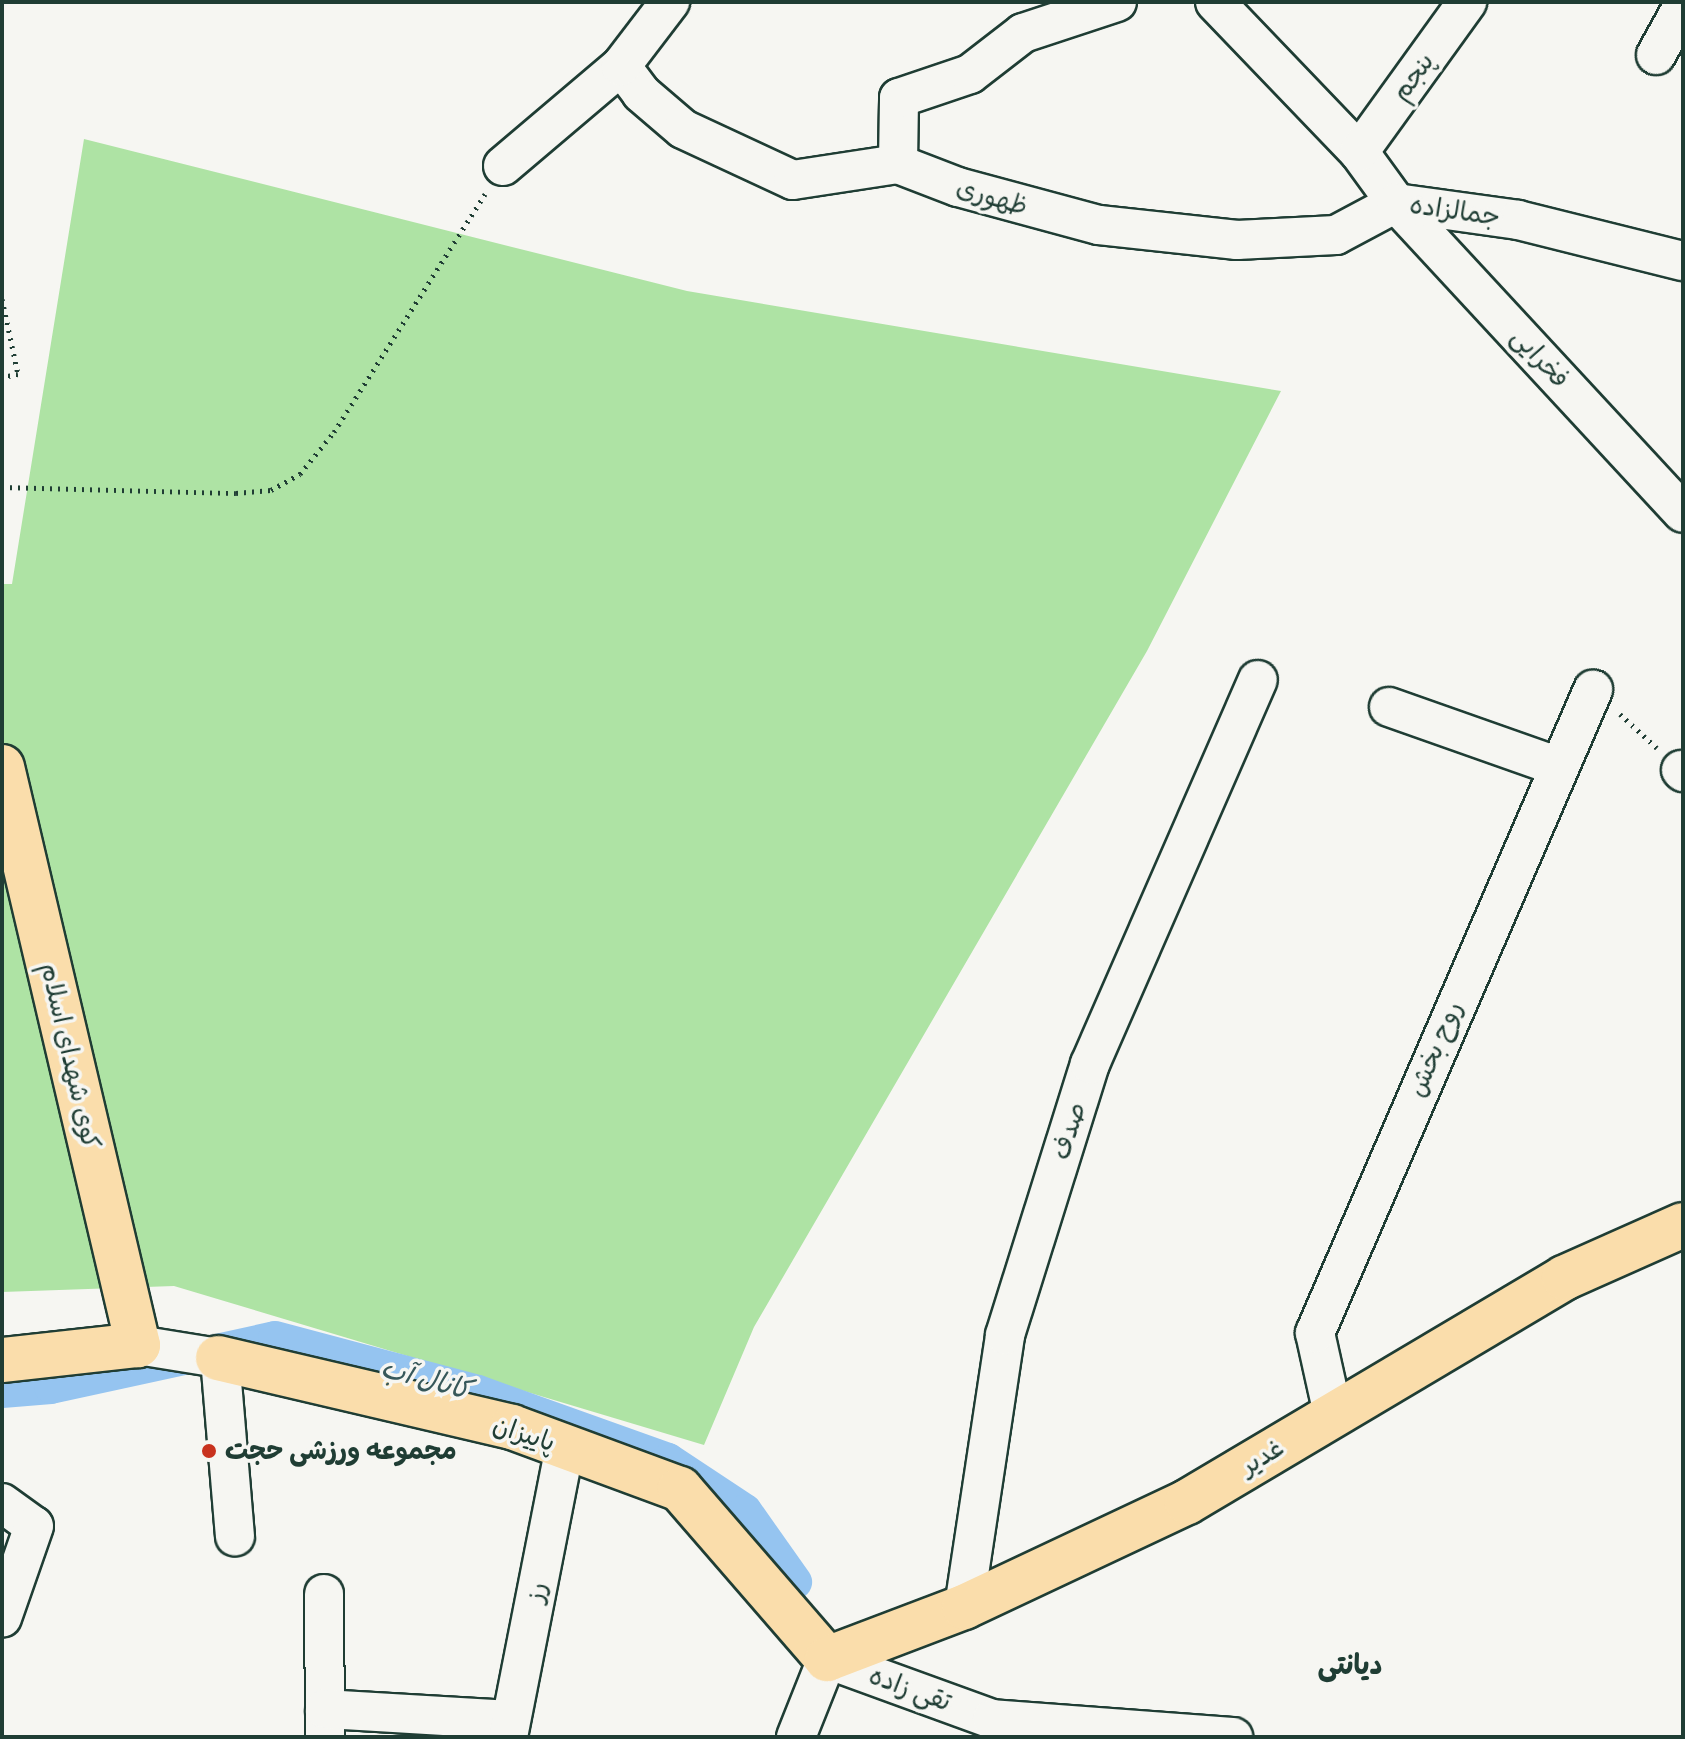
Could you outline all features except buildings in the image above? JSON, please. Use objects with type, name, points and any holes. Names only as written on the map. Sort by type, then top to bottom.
[{"type":"main road","name":"کوی شهدای اسلام","points":[[2,767],[138,1345]]},
{"type":"main road","name":"غدیر","points":[[827,1659],[964,1607],[1187,1502],[1564,1278],[1683,1225]]},
{"type":"main road","name":"پاییزان","points":[[2,1360],[138,1345]]},
{"type":"main road","name":"پاییزان","points":[[208,1356],[512,1427],[680,1489],[827,1659]]},
{"type":"street","points":[[503,166],[621,66],[670,2]]},
{"type":"street","points":[[898,164],[899,98],[970,74],[1023,33],[1117,2]]},
{"type":"street","name":"پنجم","points":[[1359,152],[1467,2]]},
{"type":"street","name":"جمالزاده","points":[[1228,6],[1359,152],[1396,203],[1518,220],[1683,261]]},
{"type":"street","points":[[1656,55],[1683,6]]},
{"type":"street","name":"ظهوری","points":[[621,66],[641,93],[683,129],[793,180],[898,164],[1072,219],[1237,240],[1336,235],[1396,203]]},
{"type":"street","name":"فخرایی","points":[[1396,203],[1683,513]]},
{"type":"street","name":"صدف","points":[[964,1607],[1005,1335],[1081,1094],[1258,680]]},
{"type":"street","name":"روح بخش","points":[[1333,1414],[1315,1333],[1593,690]]},
{"type":"street","points":[[1389,707],[1559,767]]},
{"type":"street","name":"پاییزان","points":[[138,1345],[208,1356]]},
{"type":"street","points":[[208,1356],[235,1536]]},
{"type":"street","name":"رز","points":[[509,1728],[565,1447]]},
{"type":"street","points":[[2,1503],[34,1526],[2,1618]]},
{"type":"street","points":[[324,1594],[325,1723],[509,1728]]},
{"type":"street","points":[[796,1737],[827,1659]]},
{"type":"street","name":"تقی زاده","points":[[827,1659],[992,1719],[1233,1737]]},
{"type":"path","points":[[2,487],[236,493],[271,490],[300,474],[334,432],[503,166]]},
{"type":"path","points":[[2,299],[18,374],[2,377]]},
{"type":"path","points":[[1593,690],[1682,771]]},
{"type":"green space","points":[[84,139],[687,291],[1281,391],[1147,651],[754,1327],[704,1445],[174,1286],[2,1292],[2,584],[12,584]]},
{"type":"waterway","name":"کانال آب","points":[[2,1391],[51,1387],[275,1338],[478,1392],[668,1460],[745,1511],[795,1582]]},
{"type":"place","name":"مجموعه ورزشی حجت","points":[[209,1451]]},
{"type":"district","name":"دیانتی","points":[[1350,1664]]}]
